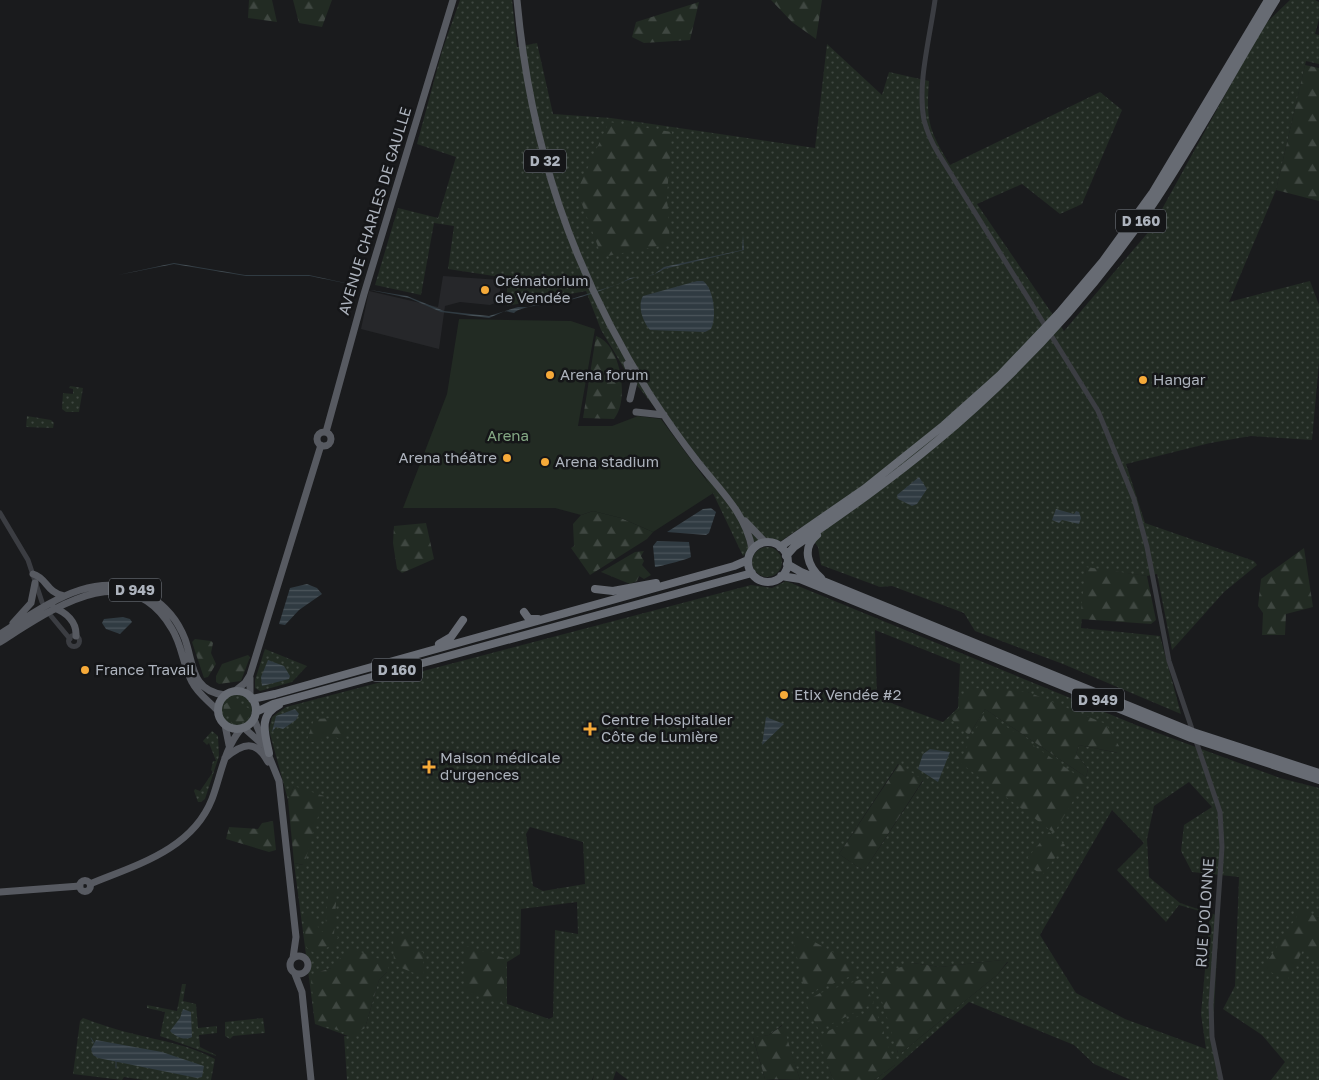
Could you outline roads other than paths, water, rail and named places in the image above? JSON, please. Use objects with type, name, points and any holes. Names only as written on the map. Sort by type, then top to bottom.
[{"type":"highway","name":"D 160","points":[[780,547],[864,489],[944,425],[1000,375],[1059,313],[1108,254],[1153,192],[1268,0]]},
{"type":"highway","name":"D 160","points":[[787,560],[794,547],[911,462],[968,414],[1041,343],[1129,238],[1168,181],[1276,0]]},
{"type":"highway","points":[[826,582],[810,566],[808,549],[812,539],[840,515]]},
{"type":"highway","points":[[765,542],[780,547],[787,560],[781,576],[766,582],[752,573],[748,560],[752,549],[765,542]]},
{"type":"highway","name":"D 160","points":[[251,698],[271,696],[385,662],[708,574],[748,560]]},
{"type":"highway","name":"D 949","points":[[787,560],[795,570],[1193,732],[1319,773]]},
{"type":"highway","name":"D 160","points":[[255,715],[268,705],[752,573]]},
{"type":"highway","points":[[595,589],[620,590],[708,574]]},
{"type":"highway","name":"D 949","points":[[781,576],[796,577],[1199,741],[1319,780]]},
{"type":"highway","points":[[524,612],[529,619],[554,616]]},
{"type":"highway","points":[[385,662],[448,640],[457,631],[463,620]]},
{"type":"highway","points":[[236,691],[244,692],[251,698],[255,715],[242,728],[232,729],[219,718],[218,710],[219,702],[225,695],[236,691]]},
{"type":"highway","name":"D 160","points":[[268,751],[264,730],[265,721],[272,710],[288,701]]},
{"type":"main road","name":"AVENUE CHARLES DE GAULLE","points":[[250,675],[321,445],[317,436],[320,433],[326,432],[364,294],[453,0]]},
{"type":"main road","name":"D 32","points":[[517,0],[529,98],[548,176],[569,236],[596,296],[616,336],[664,415],[736,510],[765,542]]},
{"type":"main road","points":[[616,336],[620,352],[633,377],[634,387],[630,400]]},
{"type":"main road","points":[[636,412],[664,415]]},
{"type":"main road","name":"D 32","points":[[736,510],[745,526],[752,549]]},
{"type":"main road","points":[[33,574],[41,578],[51,591],[67,598],[66,613],[76,630],[73,638]]},
{"type":"main road","points":[[8,629],[31,603],[35,583]]},
{"type":"main road","name":"D 949","points":[[0,634],[89,587],[115,585],[132,588],[154,599],[167,610],[178,624],[200,684],[211,692],[225,695]]},
{"type":"main road","name":"D 949","points":[[0,642],[67,598],[91,593],[115,592],[130,594],[150,604],[162,614],[176,634],[194,686],[218,710]]},
{"type":"main road","points":[[54,608],[66,613]]},
{"type":"main road","points":[[236,691],[245,683],[250,675]]},
{"type":"main road","points":[[250,675],[251,698]]},
{"type":"main road","points":[[255,715],[279,781],[296,938],[303,957],[308,963],[302,992],[311,1080]]},
{"type":"main road","points":[[225,725],[229,745]]},
{"type":"main road","points":[[0,892],[80,886],[85,880],[90,884],[169,850],[189,834],[211,801],[229,745],[242,728],[268,751]]},
{"type":"main road","points":[[225,758],[242,746],[256,748],[265,755],[279,781]]},
{"type":"main road","points":[[296,938],[290,965],[302,992]]},
{"type":"main road","points":[[293,958],[303,957]]},
{"type":"main road","points":[[295,974],[305,972]]},
{"type":"street","name":"RUE D'OLONNE","points":[[935,0],[923,88],[923,110],[926,128],[938,153],[1098,412],[1134,499],[1147,547],[1169,661],[1217,801],[1222,832],[1211,1004],[1212,1037],[1221,1080]]},
{"type":"street","points":[[0,513],[28,560],[42,602]]},
{"type":"street","points":[[51,616],[73,638]]},
{"type":"waterway","points":[[91,1038],[94,1043]]},
{"type":"waterway","points":[[116,1061],[116,1068]]},
{"type":"place","name":"Crématorium de Vendée","points":[[485,290]]},
{"type":"place","name":"Arena forum","points":[[550,375]]},
{"type":"place","name":"Hangar","points":[[1143,380]]},
{"type":"place","name":"Arena théâtre","points":[[507,458]]},
{"type":"place","name":"Arena stadium","points":[[545,462]]},
{"type":"place","name":"France Travail","points":[[85,670]]},
{"type":"place","name":"Etix Vendée #2","points":[[784,695]]},
{"type":"place","name":"Centre Hospitalier Côte de Lumière","points":[[590,729]]},
{"type":"place","name":"Maison médicale d'urgences","points":[[429,767]]},
{"type":"park label","name":"Arena","points":[[508,436]]}]
